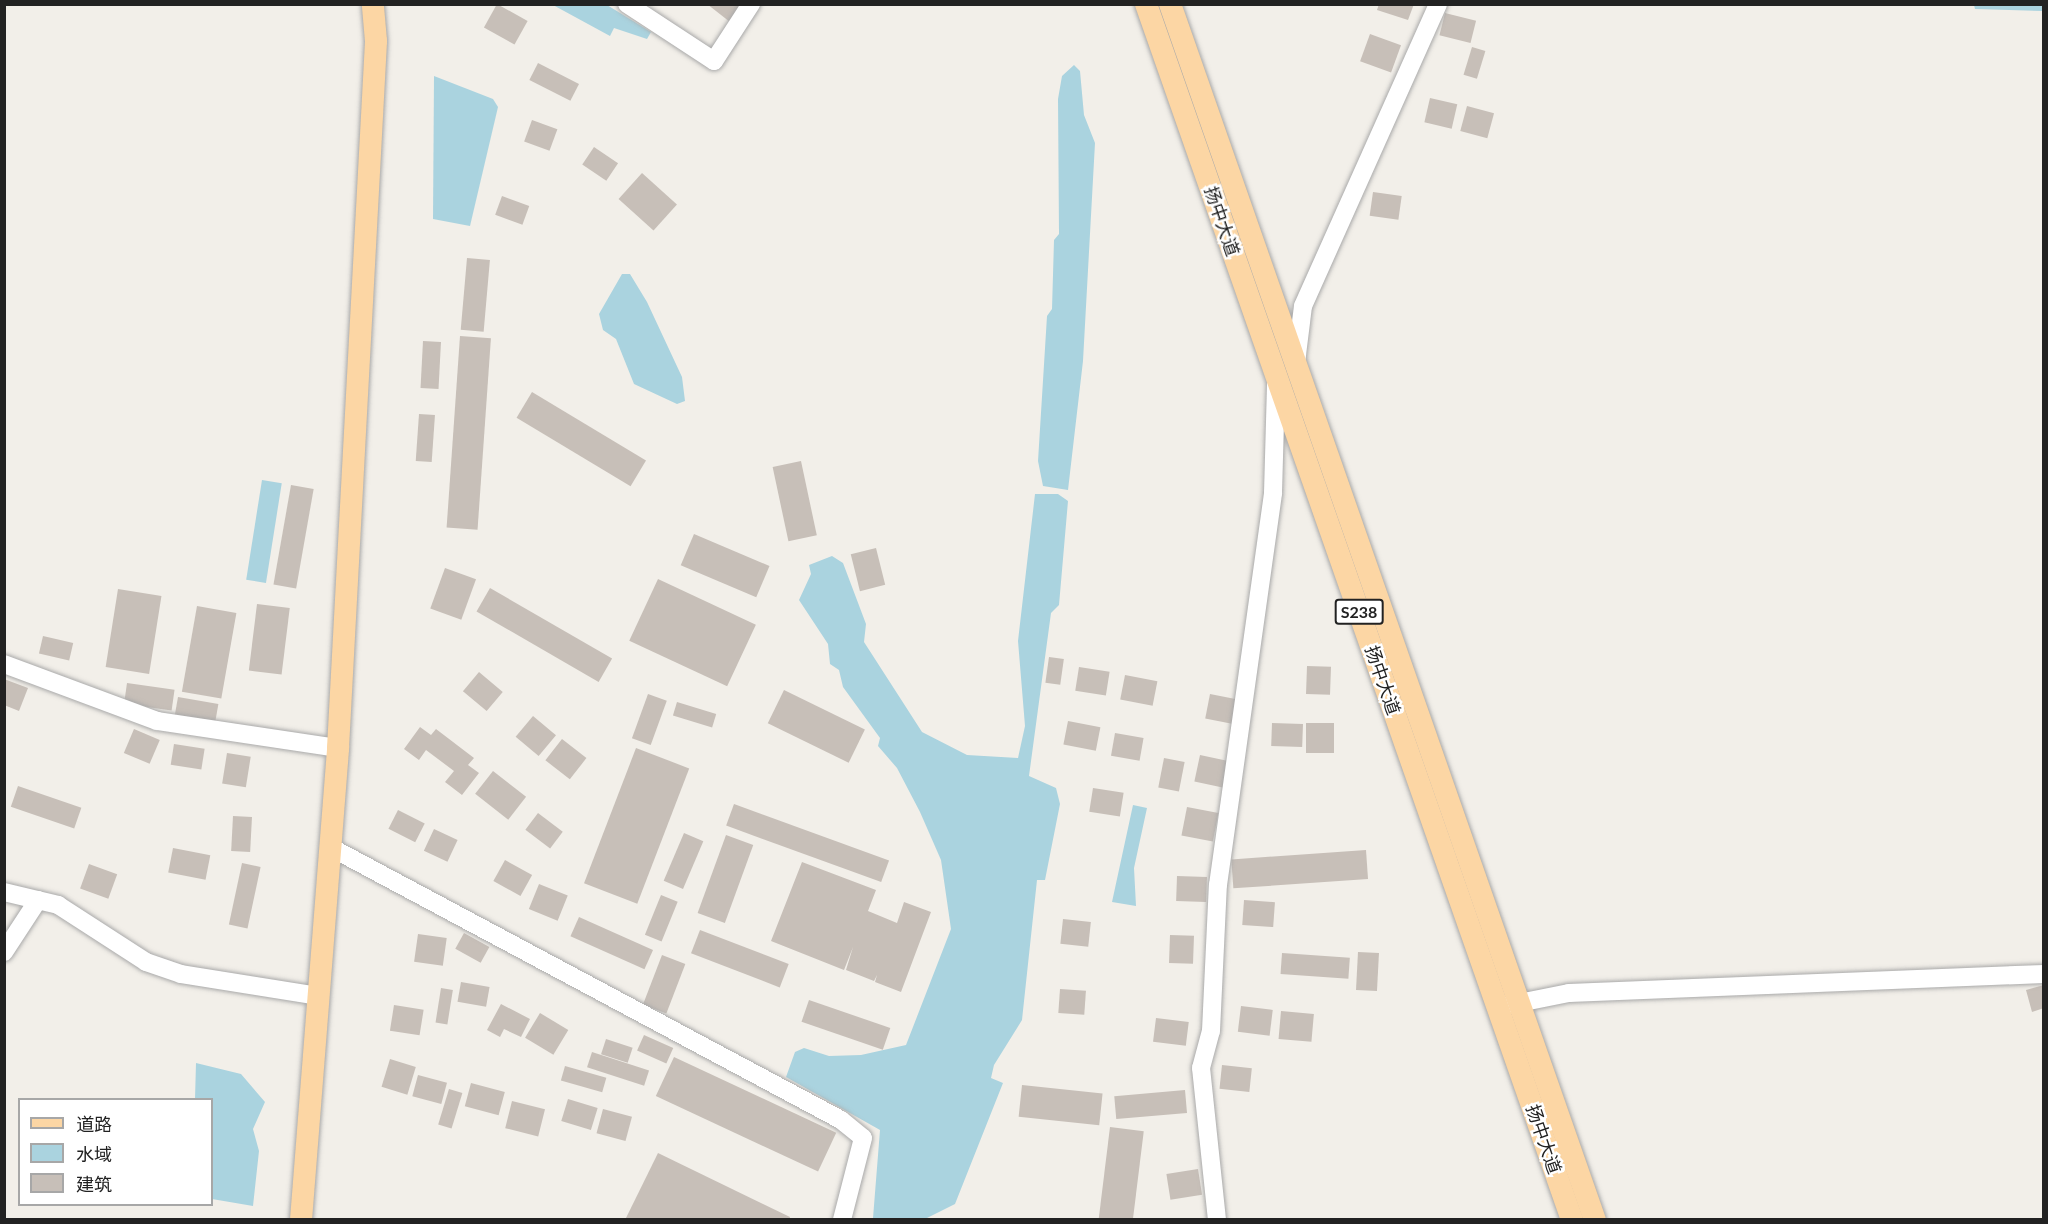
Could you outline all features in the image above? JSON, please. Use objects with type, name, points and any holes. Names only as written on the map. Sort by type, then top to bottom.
[{"type":"main road","points":[[301,1220],[338,748],[376,41],[374,4]]},
{"type":"main road","name":"扬中大道","points":[[1146,4],[1286,370],[1509,1005],[1595,1220]]},
{"type":"main road","name":"扬中大道","points":[[1170,4],[1286,370]]},
{"type":"main road","name":"扬中大道","points":[[1509,1005],[1572,1220]]},
{"type":"street","points":[[627,4],[714,62],[751,4]]},
{"type":"street","points":[[1217,1220],[1202,1068],[1211,1031],[1218,885],[1273,493],[1286,370],[1303,306],[1438,4]]},
{"type":"street","points":[[4,664],[158,721],[338,748]]},
{"type":"street","points":[[330,847],[841,1120],[863,1138],[842,1220]]},
{"type":"street","points":[[4,892],[58,905],[146,962],[172,971],[318,996]]},
{"type":"street","points":[[4,952],[38,900]]},
{"type":"street","points":[[1509,1005],[1569,993],[2043,974]]},
{"type":"water","points":[[553,5],[607,5],[651,32],[647,39],[614,28],[610,36]]},
{"type":"water","points":[[1974,5],[2043,5],[2043,11],[1975,9]]},
{"type":"water","points":[[1074,65],[1080,71],[1084,115],[1095,143],[1083,361],[1068,490],[1043,486],[1038,461],[1047,316],[1052,309],[1054,240],[1059,234],[1058,99],[1062,76]]},
{"type":"water","points":[[434,76],[493,99],[498,107],[470,226],[433,219]]},
{"type":"water","points":[[622,274],[630,274],[647,302],[682,377],[685,401],[677,404],[634,384],[616,339],[603,330],[599,314]]},
{"type":"water","points":[[262,480],[282,483],[266,583],[246,580]]},
{"type":"water","points":[[1035,494],[1058,494],[1068,501],[1059,605],[1051,613],[1029,776],[1056,788],[1060,804],[1045,880],[1037,880],[1022,1020],[994,1065],[991,1078],[1003,1083],[955,1204],[925,1219],[873,1218],[880,1130],[786,1077],[795,1052],[804,1048],[829,1056],[861,1055],[906,1045],[951,929],[941,860],[920,812],[897,768],[878,746],[880,738],[843,687],[839,670],[830,664],[828,644],[799,600],[811,574],[809,565],[832,556],[843,563],[866,624],[864,642],[922,732],[967,755],[1018,758],[1025,726],[1018,641]]},
{"type":"water","points":[[1133,805],[1147,808],[1134,868],[1136,906],[1112,902]]},
{"type":"water","points":[[196,1063],[241,1074],[265,1102],[253,1129],[259,1151],[253,1206],[213,1199],[213,1098],[195,1098]]},
{"type":"building","points":[[497,4],[528,21],[515,45],[484,28]]},
{"type":"building","points":[[707,4],[742,4],[730,22]]},
{"type":"building","points":[[1379,4],[1414,4],[1408,20],[1377,10]]},
{"type":"building","points":[[1445,13],[1476,21],[1470,43],[1439,35]]},
{"type":"building","points":[[1370,34],[1401,45],[1391,73],[1360,61]]},
{"type":"building","points":[[1472,47],[1485,51],[1477,79],[1464,75]]},
{"type":"building","points":[[538,63],[579,84],[570,101],[529,80]]},
{"type":"building","points":[[1430,98],[1457,104],[1452,129],[1424,122]]},
{"type":"building","points":[[1467,106],[1494,113],[1487,138],[1460,131]]},
{"type":"building","points":[[532,120],[557,129],[550,151],[524,142]]},
{"type":"building","points":[[594,147],[618,163],[606,181],[582,164]]},
{"type":"building","points":[[642,173],[677,204],[654,230],[619,199]]},
{"type":"building","points":[[1373,192],[1402,196],[1398,220],[1370,216]]},
{"type":"building","points":[[502,196],[529,206],[522,225],[495,215]]},
{"type":"building","points":[[467,258],[490,260],[484,332],[461,330]]},
{"type":"building","points":[[460,336],[491,338],[478,530],[447,528]]},
{"type":"building","points":[[423,341],[441,342],[439,389],[421,388]]},
{"type":"building","points":[[532,392],[646,461],[631,486],[517,418]]},
{"type":"building","points":[[419,414],[435,415],[432,462],[416,461]]},
{"type":"building","points":[[801,461],[817,535],[788,541],[773,467]]},
{"type":"building","points":[[291,485],[314,489],[296,588],[273,584]]},
{"type":"building","points":[[694,534],[769,566],[756,597],[681,565]]},
{"type":"building","points":[[876,548],[885,585],[860,591],[851,554]]},
{"type":"building","points":[[445,568],[476,579],[461,620],[430,608]]},
{"type":"building","points":[[658,579],[756,625],[727,686],[629,641]]},
{"type":"building","points":[[490,588],[612,658],[599,682],[476,611]]},
{"type":"building","points":[[118,589],[161,596],[149,674],[106,667]]},
{"type":"building","points":[[257,604],[290,608],[282,675],[249,671]]},
{"type":"building","points":[[197,606],[236,613],[221,699],[182,692]]},
{"type":"building","points":[[43,636],[73,643],[69,661],[39,654]]},
{"type":"building","points":[[1049,657],[1064,659],[1060,685],[1045,683]]},
{"type":"building","points":[[1307,666],[1331,667],[1330,695],[1306,694]]},
{"type":"building","points":[[1079,667],[1110,672],[1106,696],[1075,691]]},
{"type":"building","points":[[479,672],[503,692],[487,711],[463,691]]},
{"type":"building","points":[[1125,675],[1157,681],[1153,706],[1120,700]]},
{"type":"building","points":[[4,679],[28,688],[19,711],[4,705]]},
{"type":"building","points":[[127,683],[175,690],[172,710],[124,704]]},
{"type":"building","points":[[784,690],[865,729],[849,763],[768,723]]},
{"type":"building","points":[[648,694],[667,701],[651,745],[632,738]]},
{"type":"building","points":[[1210,694],[1240,700],[1236,724],[1205,719]]},
{"type":"building","points":[[178,697],[218,704],[215,723],[175,716]]},
{"type":"building","points":[[677,702],[716,714],[712,727],[673,715]]},
{"type":"building","points":[[533,716],[556,735],[539,756],[516,737]]},
{"type":"building","points":[[1068,721],[1100,727],[1096,751],[1063,745]]},
{"type":"building","points":[[1272,723],[1303,724],[1302,747],[1271,746]]},
{"type":"building","points":[[1306,723],[1334,723],[1334,753],[1306,753]]},
{"type":"building","points":[[420,727],[431,735],[436,729],[474,758],[468,765],[479,773],[462,795],[445,782],[454,771],[426,750],[419,760],[404,749]]},
{"type":"building","points":[[134,729],[160,740],[150,764],[124,753]]},
{"type":"building","points":[[1115,733],[1144,738],[1140,761],[1111,756]]},
{"type":"building","points":[[562,739],[586,758],[570,779],[545,760]]},
{"type":"building","points":[[174,744],[205,749],[201,770],[171,765]]},
{"type":"building","points":[[636,748],[689,768],[637,904],[584,883]]},
{"type":"building","points":[[227,753],[251,757],[246,787],[222,784]]},
{"type":"building","points":[[1200,755],[1229,761],[1224,788],[1194,781]]},
{"type":"building","points":[[1164,758],[1185,762],[1179,791],[1158,787]]},
{"type":"building","points":[[493,771],[526,797],[508,820],[475,794]]},
{"type":"building","points":[[18,786],[81,808],[74,829],[11,807]]},
{"type":"building","points":[[1093,788],[1124,793],[1120,817],[1089,812]]},
{"type":"building","points":[[734,804],[889,860],[881,882],[726,826]]},
{"type":"building","points":[[1187,807],[1218,813],[1213,842],[1181,835]]},
{"type":"building","points":[[398,810],[425,824],[415,842],[388,829]]},
{"type":"building","points":[[538,813],[563,832],[550,848],[525,830]]},
{"type":"building","points":[[233,816],[252,817],[250,852],[231,851]]},
{"type":"building","points":[[434,829],[458,840],[447,862],[424,851]]},
{"type":"building","points":[[684,833],[703,841],[683,889],[664,881]]},
{"type":"building","points":[[726,835],[753,845],[725,923],[698,913]]},
{"type":"building","points":[[173,848],[210,855],[206,880],[168,873]]},
{"type":"building","points":[[1366,850],[1368,879],[1233,888],[1231,859]]},
{"type":"building","points":[[505,860],[532,875],[520,896],[493,881]]},
{"type":"building","points":[[802,862],[876,890],[868,911],[897,923],[904,902],[931,912],[901,992],[875,982],[877,975],[874,981],[846,970],[853,947],[844,970],[771,941]]},
{"type":"building","points":[[242,863],[261,867],[247,929],[229,925]]},
{"type":"building","points":[[89,864],[117,874],[108,899],[80,888]]},
{"type":"building","points":[[1177,876],[1207,877],[1206,902],[1176,901]]},
{"type":"building","points":[[539,884],[568,896],[558,921],[529,909]]},
{"type":"building","points":[[661,895],[678,902],[662,942],[645,935]]},
{"type":"building","points":[[1244,900],[1275,902],[1273,927],[1242,925]]},
{"type":"building","points":[[579,917],[653,950],[644,969],[570,936]]},
{"type":"building","points":[[1063,919],[1091,922],[1088,947],[1060,944]]},
{"type":"building","points":[[700,930],[789,964],[780,987],[691,953]]},
{"type":"building","points":[[464,933],[489,947],[481,963],[455,949]]},
{"type":"building","points":[[418,934],[447,938],[443,966],[414,962]]},
{"type":"building","points":[[1170,935],[1194,936],[1193,964],[1169,963]]},
{"type":"building","points":[[1358,952],[1379,953],[1377,991],[1356,990]]},
{"type":"building","points":[[1282,953],[1350,958],[1348,979],[1281,974]]},
{"type":"building","points":[[662,955],[685,964],[666,1013],[643,1004]]},
{"type":"building","points":[[461,982],[490,987],[486,1007],[458,1002]]},
{"type":"building","points":[[2044,985],[2044,1008],[2032,1012],[2026,990]]},
{"type":"building","points":[[441,988],[453,990],[447,1024],[436,1023]]},
{"type":"building","points":[[1060,989],[1086,991],[1084,1015],[1058,1013]]},
{"type":"building","points":[[809,1000],[890,1028],[883,1050],[802,1022]]},
{"type":"building","points":[[501,1004],[530,1019],[521,1037],[504,1029],[500,1037],[487,1030]]},
{"type":"building","points":[[394,1005],[424,1010],[420,1035],[390,1031]]},
{"type":"building","points":[[1241,1006],[1273,1010],[1270,1036],[1238,1032]]},
{"type":"building","points":[[1281,1011],[1314,1014],[1311,1042],[1279,1039]]},
{"type":"building","points":[[540,1013],[568,1030],[553,1055],[525,1038]]},
{"type":"building","points":[[1156,1018],[1189,1022],[1186,1046],[1153,1042]]},
{"type":"building","points":[[644,1035],[673,1048],[666,1064],[637,1051]]},
{"type":"building","points":[[606,1039],[633,1048],[628,1063],[601,1054]]},
{"type":"building","points":[[592,1052],[649,1071],[644,1086],[587,1067]]},
{"type":"building","points":[[674,1057],[836,1133],[818,1172],[656,1096]]},
{"type":"building","points":[[390,1059],[416,1067],[407,1095],[382,1087]]},
{"type":"building","points":[[1222,1065],[1252,1068],[1249,1092],[1219,1089]]},
{"type":"building","points":[[565,1066],[606,1078],[602,1092],[561,1080]]},
{"type":"building","points":[[418,1075],[447,1083],[441,1104],[412,1096]]},
{"type":"building","points":[[471,1083],[505,1092],[499,1115],[465,1106]]},
{"type":"building","points":[[1022,1085],[1103,1093],[1099,1125],[1019,1117]]},
{"type":"building","points":[[449,1089],[462,1093],[452,1128],[438,1124]]},
{"type":"building","points":[[1185,1090],[1187,1113],[1116,1119],[1114,1096]]},
{"type":"building","points":[[568,1099],[598,1108],[591,1130],[561,1121]]},
{"type":"building","points":[[512,1101],[545,1109],[538,1136],[505,1128]]},
{"type":"building","points":[[603,1109],[632,1117],[626,1141],[597,1133]]},
{"type":"building","points":[[1110,1127],[1144,1131],[1133,1220],[1099,1220]]},
{"type":"building","points":[[658,1153],[790,1217],[789,1220],[625,1220]]},
{"type":"building","points":[[1198,1169],[1202,1195],[1170,1200],[1166,1174]]}]
